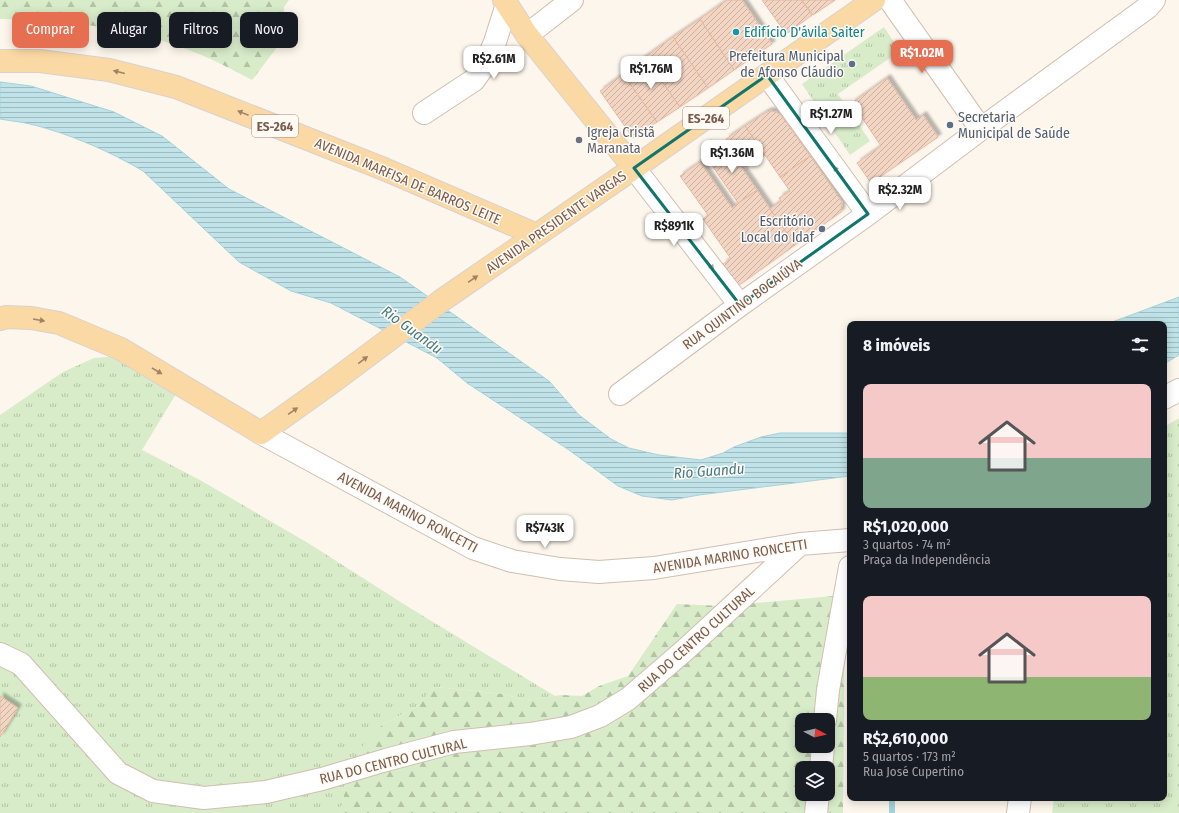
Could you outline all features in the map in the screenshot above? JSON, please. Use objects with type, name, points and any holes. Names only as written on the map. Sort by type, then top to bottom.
[{"type":"main road","name":"AVENIDA PRESIDENTE VARGAS","points":[[261,433],[332,383],[441,301],[874,0]]},
{"type":"main road","points":[[505,2],[527,35],[634,168]]},
{"type":"main road","name":"AVENIDA MARFISA DE BARROS LEITE","points":[[0,61],[40,61],[109,70],[176,87],[384,170],[537,235]]},
{"type":"main road","name":"AVENIDA MARINO RONCETTI","points":[[0,319],[31,318],[58,323],[121,349],[261,433]]},
{"type":"street","points":[[527,35],[572,0]]},
{"type":"street","points":[[890,0],[981,129]]},
{"type":"street","name":"RUA QUINTINO BOCAIÚVA","points":[[620,394],[740,305],[868,214],[1148,7],[1154,0]]},
{"type":"street","points":[[424,113],[474,80],[486,63],[494,42],[505,2]]},
{"type":"street","points":[[767,75],[868,214]]},
{"type":"street","points":[[634,168],[740,305]]},
{"type":"street","points":[[1167,396],[1179,390]]},
{"type":"street","name":"AVENIDA MARINO RONCETTI","points":[[261,433],[473,548],[512,561],[560,569],[599,572],[654,568],[800,544],[847,540]]},
{"type":"street","name":"RUA DO CENTRO CULTURAL","points":[[0,654],[21,664],[118,774],[153,790],[204,798],[266,792],[322,779],[454,742],[530,734],[571,727],[600,716],[628,699],[685,650],[800,544]]},
{"type":"street","points":[[826,713],[828,690],[847,584]]},
{"type":"street","points":[[816,813],[817,801]]},
{"type":"street","points":[[1018,813],[1020,801]]},
{"type":"highlighted area","points":[[767,75],[868,214],[740,305],[634,168]]},
{"type":"green space","points":[[0,0],[289,0],[284,7],[284,12],[240,12],[240,48],[277,48],[252,80],[199,54],[182,48],[232,48],[232,12],[169,12],[169,43],[161,41],[161,12],[97,12],[97,26],[89,25],[89,12],[12,12],[12,20],[0,19]]},
{"type":"green space","points":[[884,27],[900,51],[838,94],[870,141],[850,155],[802,84]]},
{"type":"green space","points":[[123,356],[179,389],[142,450],[200,480],[308,543],[410,608],[555,696],[525,700],[503,694],[434,687],[418,706],[383,724],[348,778],[340,813],[0,813],[0,415],[63,372],[94,358]]},
{"type":"green space","points":[[1179,418],[1179,813],[1052,813],[1054,801],[1167,801],[1167,425]]},
{"type":"green space","points":[[845,595],[843,813],[340,813],[348,778],[358,751],[383,724],[418,706],[434,687],[503,694],[525,700],[561,695],[582,696],[599,686],[628,676],[677,604],[723,606]]},
{"type":"water","name":"Rio Guandu","points":[[0,82],[31,86],[114,112],[162,136],[229,189],[400,277],[549,381],[579,415],[611,439],[629,448],[659,455],[701,460],[723,453],[734,447],[761,437],[780,433],[847,433],[847,476],[699,495],[672,500],[642,496],[618,486],[569,450],[467,383],[437,358],[331,303],[291,291],[239,262],[143,171],[104,150],[76,138],[30,124],[0,119]]},
{"type":"water","points":[[1179,297],[1179,355],[1167,362],[1167,321],[1115,321]]},
{"type":"building","name":"Edifício D'ávila Saiter","points":[[727,0],[742,0],[772,44],[734,70],[700,19]]},
{"type":"building","points":[[762,0],[801,0],[812,15],[786,34]]},
{"type":"building","points":[[802,0],[835,0],[813,15]]},
{"type":"building","points":[[700,19],[734,70],[708,88],[673,37]]},
{"type":"building","points":[[673,37],[708,88],[680,107],[645,57]]},
{"type":"building","points":[[645,57],[680,107],[657,122],[623,74]]},
{"type":"building","points":[[623,74],[657,122],[633,138],[600,91]]},
{"type":"building","points":[[887,78],[916,120],[923,115],[938,137],[871,183],[857,163],[881,146],[852,103]]},
{"type":"building","points":[[770,111],[781,115],[810,156],[780,177],[745,126]]},
{"type":"building","points":[[745,126],[765,155],[745,168],[726,139]]},
{"type":"building","points":[[725,144],[757,190],[738,203],[706,157]]},
{"type":"building","points":[[810,156],[842,202],[841,212],[795,245],[770,209],[781,201],[779,198],[790,191],[780,177]]},
{"type":"building","points":[[700,162],[732,208],[757,190],[795,245],[738,286],[723,264],[731,259],[703,219],[708,215],[680,176]]},
{"type":"building","points":[[0,696],[18,708],[0,737]]},
{"type":"waterway","points":[[892,801],[892,813]]},
{"type":"place","name":"Edifício D'ávila Saiter","points":[[736,32]]},
{"type":"place","name":"Prefeitura Municipal de Afonso Cláudio","points":[[852,64]]},
{"type":"place","name":"Secretaria Municipal de Saúde","points":[[950,125]]},
{"type":"place","name":"Igreja Cristã Maranata","points":[[579,140]]},
{"type":"place","name":"Escritório Local do Idaf","points":[[822,229]]}]
